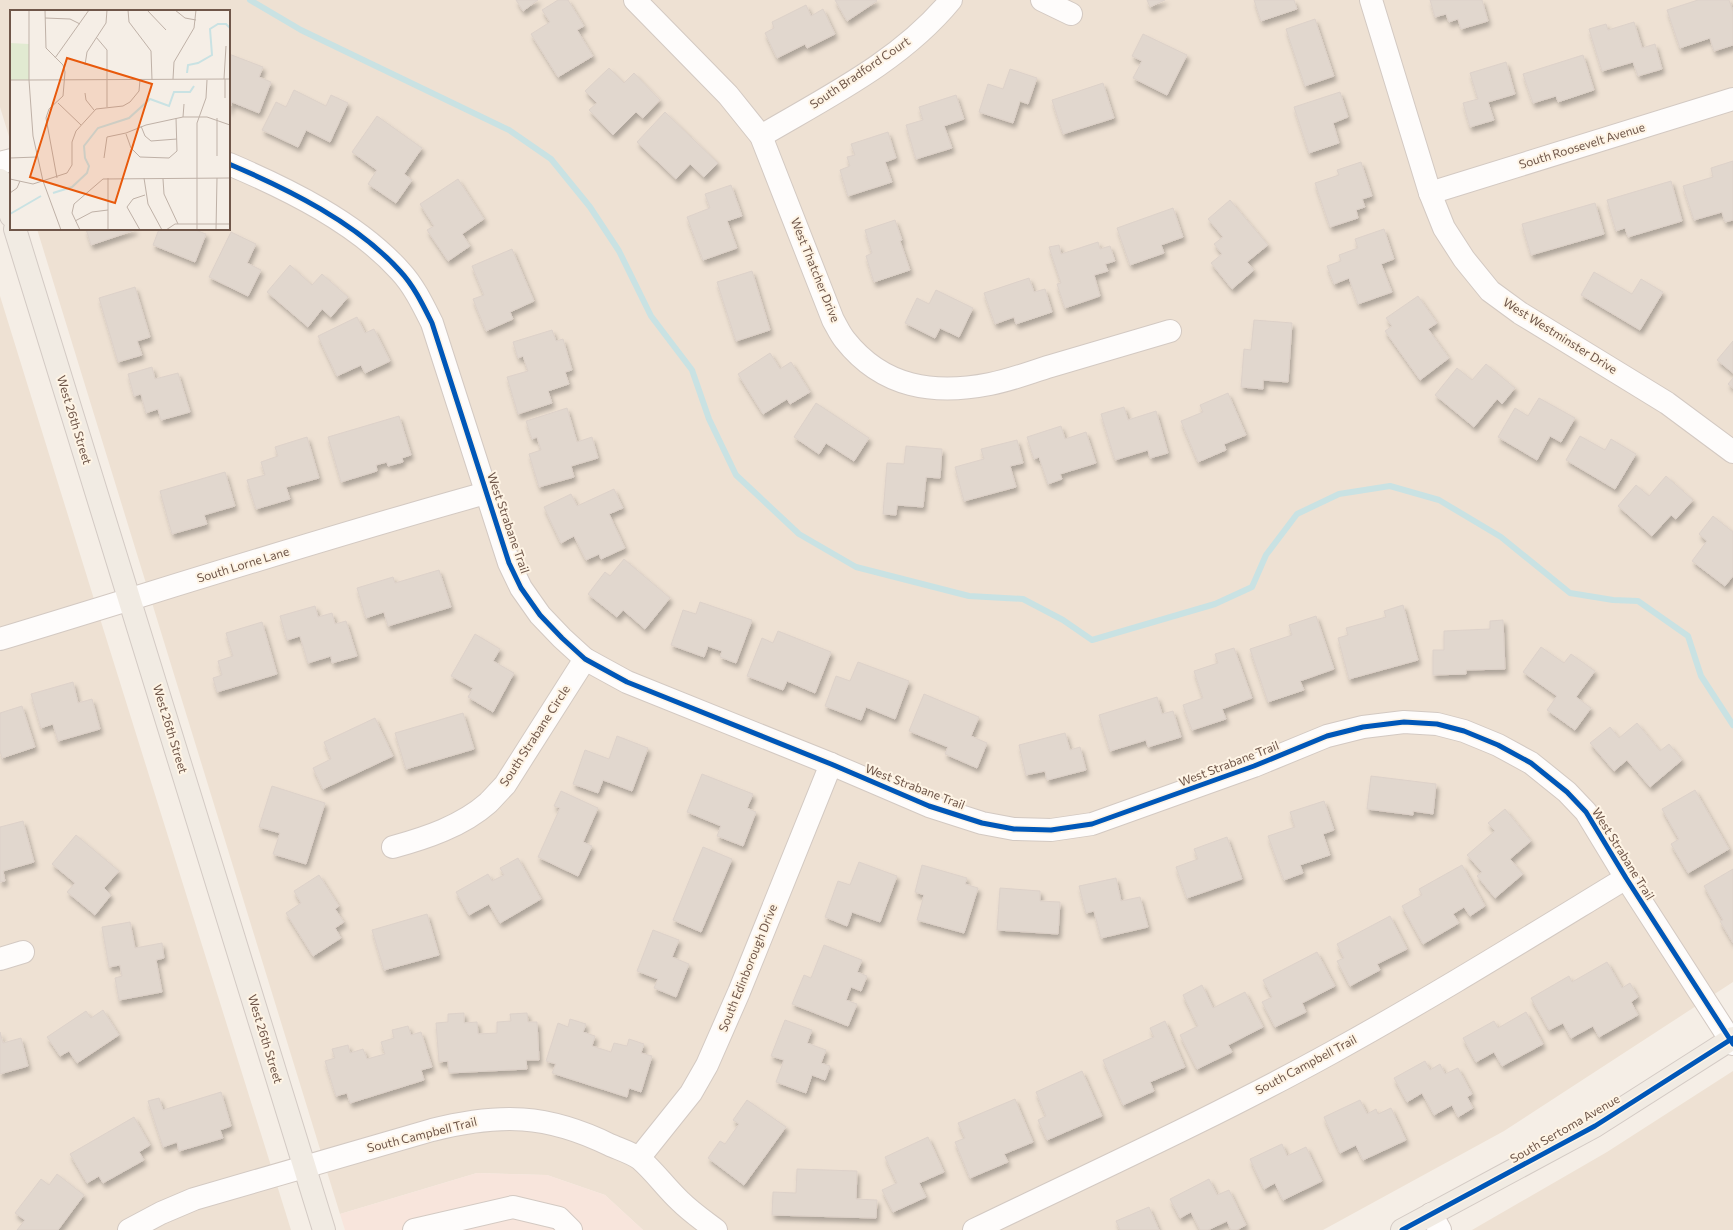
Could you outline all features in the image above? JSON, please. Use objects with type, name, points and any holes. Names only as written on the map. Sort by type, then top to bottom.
[{"type":"main road","points":[[0,180],[10,213]]},
{"type":"main road","name":"West 26th Street","points":[[15,230],[324,1230]]},
{"type":"main road","name":"South Sertoma Avenue","points":[[1402,1230],[1436,1222],[1732,1041]]},
{"type":"street","name":"West Thatcher Drive","points":[[635,0],[728,95],[761,136],[833,320],[845,340],[860,357],[883,373],[904,384],[931,389],[959,389],[991,384],[1170,331]]},
{"type":"street","name":"South Bradford Court","points":[[761,136],[887,58],[912,39],[940,14],[951,0]]},
{"type":"street","points":[[1042,0],[1071,14]]},
{"type":"street","name":"West Westminster Drive","points":[[1371,0],[1430,193],[1444,228],[1464,259],[1490,291],[1520,313],[1667,402],[1733,452]]},
{"type":"street","name":"South Roosevelt Avenue","points":[[1430,193],[1733,99]]},
{"type":"street","points":[[0,163],[10,160]]},
{"type":"street","name":"West Strabane Trail","points":[[230,164],[280,186],[324,211],[374,246],[400,272],[417,294],[432,323],[509,563],[521,588],[540,615],[585,659],[627,682],[831,764],[929,806],[982,823],[1014,829],[1051,830],[1092,824],[1254,766],[1327,736],[1363,727],[1404,722],[1437,724],[1464,731],[1498,745],[1531,763],[1567,792],[1586,812],[1626,878],[1732,1041]]},
{"type":"street","name":"South Lorne Lane","points":[[0,639],[386,520],[486,493]]},
{"type":"street","name":"South Strabane Circle","points":[[393,847],[415,841],[448,828],[475,813],[488,803],[505,785],[585,659]]},
{"type":"street","name":"South Edinborough Drive","points":[[639,1158],[691,1093],[707,1065],[739,992],[831,764]]},
{"type":"street","name":"South Campbell Trail","points":[[974,1230],[1216,1113],[1331,1053],[1507,950],[1626,878]]},
{"type":"street","points":[[0,959],[23,952]]},
{"type":"street","name":"South Campbell Trail","points":[[129,1230],[161,1213],[194,1199],[432,1130],[466,1122],[498,1118],[526,1119],[558,1124],[589,1134],[639,1158],[681,1202],[716,1230]]},
{"type":"street","points":[[414,1230],[513,1207],[559,1218],[571,1230]]},
{"type":"shaded area","points":[[0,0],[1733,0],[1733,982],[1504,1131],[1323,1230],[643,1230],[605,1195],[547,1175],[477,1173],[340,1214],[37,230],[230,230],[230,10],[10,10],[10,140],[0,107]]},
{"type":"shaded area","points":[[0,296],[93,596],[291,1230],[0,1230]]},
{"type":"shaded area","points":[[1733,1071],[1733,1230],[1472,1230],[1607,1152]]},
{"type":"shaded area","points":[[477,1173],[547,1175],[605,1195],[643,1230],[345,1230],[340,1214]]},
{"type":"building","points":[[516,0],[538,0],[523,11]]},
{"type":"building","points":[[558,0],[568,0],[584,26],[577,30],[593,56],[558,77],[531,34],[550,22],[542,10]]},
{"type":"building","points":[[835,0],[876,0],[877,1],[847,21]]},
{"type":"building","points":[[1147,0],[1165,0],[1150,7]]},
{"type":"building","points":[[1254,0],[1294,0],[1297,9],[1261,21]]},
{"type":"building","points":[[1430,0],[1482,0],[1488,21],[1461,29],[1458,19],[1449,22],[1446,14],[1435,17]]},
{"type":"building","points":[[1698,0],[1729,0],[1733,11],[1733,45],[1714,51],[1710,38],[1680,48],[1667,10]]},
{"type":"building","points":[[806,5],[811,16],[823,9],[835,34],[807,48],[805,44],[777,58],[765,33],[774,28],[772,22]]},
{"type":"building","points":[[1315,19],[1334,76],[1305,86],[1286,29]]},
{"type":"building","points":[[1634,22],[1642,48],[1655,44],[1662,69],[1638,76],[1633,62],[1602,71],[1589,29],[1606,24],[1608,30]]},
{"type":"building","points":[[1143,34],[1187,55],[1167,95],[1133,78],[1142,61],[1132,56]]},
{"type":"building","points":[[230,54],[263,67],[259,77],[271,82],[259,113],[232,102],[230,108]]},
{"type":"building","points":[[1583,55],[1594,90],[1558,102],[1556,96],[1533,103],[1523,74]]},
{"type":"building","points":[[1506,62],[1515,94],[1488,102],[1494,120],[1470,127],[1463,103],[1478,99],[1470,73]]},
{"type":"building","points":[[609,68],[624,83],[634,73],[660,100],[643,118],[636,112],[613,135],[589,110],[597,103],[585,91]]},
{"type":"building","points":[[1010,69],[1037,78],[1028,104],[1020,101],[1013,123],[979,112],[988,84],[1003,89]]},
{"type":"building","points":[[1103,83],[1114,118],[1063,134],[1052,100]]},
{"type":"building","points":[[294,90],[326,106],[331,95],[348,103],[330,142],[306,130],[298,147],[262,130],[276,102],[286,107]]},
{"type":"building","points":[[1340,92],[1348,117],[1333,123],[1339,143],[1309,153],[1294,107]]},
{"type":"building","points":[[956,95],[964,119],[944,126],[952,148],[916,159],[906,125],[923,120],[919,107]]},
{"type":"building","points":[[665,112],[718,163],[704,177],[690,164],[676,179],[637,142]]},
{"type":"building","points":[[377,116],[422,148],[404,174],[412,180],[396,203],[368,184],[377,170],[352,152]]},
{"type":"building","points":[[888,132],[896,158],[885,162],[892,182],[848,196],[840,170],[850,166],[847,157],[855,155],[851,144]]},
{"type":"building","points":[[1733,161],[1733,220],[1725,222],[1722,212],[1694,220],[1683,186],[1713,177],[1711,168]]},
{"type":"building","points":[[1361,162],[1372,196],[1362,199],[1365,207],[1356,210],[1358,218],[1330,227],[1315,183],[1339,175],[1337,170]]},
{"type":"building","points":[[458,179],[484,219],[462,234],[470,246],[448,261],[427,230],[434,226],[420,204]]},
{"type":"building","points":[[1671,181],[1682,221],[1628,237],[1625,228],[1616,231],[1607,200]]},
{"type":"building","points":[[731,185],[742,216],[727,221],[737,248],[703,260],[687,217],[710,208],[705,194]]},
{"type":"building","points":[[1230,200],[1268,245],[1247,262],[1254,270],[1232,289],[1211,263],[1222,254],[1214,244],[1223,237],[1208,219]]},
{"type":"building","points":[[1595,203],[1604,234],[1531,255],[1522,224]]},
{"type":"building","points":[[1173,208],[1183,237],[1161,245],[1164,253],[1130,265],[1117,228]]},
{"type":"building","points":[[895,220],[902,240],[900,241],[910,270],[874,282],[866,256],[872,253],[865,230]]},
{"type":"building","points":[[1384,229],[1394,259],[1381,264],[1392,292],[1358,304],[1349,278],[1334,284],[1327,266],[1341,261],[1339,255],[1358,248],[1355,239]]},
{"type":"building","points":[[86,230],[135,230],[91,245]]},
{"type":"building","points":[[159,230],[196,230],[206,234],[195,262],[153,245]]},
{"type":"building","points":[[231,232],[256,244],[247,263],[261,270],[248,296],[209,277]]},
{"type":"building","points":[[1098,242],[1100,249],[1110,246],[1115,261],[1105,264],[1108,271],[1094,275],[1100,296],[1065,308],[1057,284],[1061,283],[1049,247],[1059,245],[1061,254]]},
{"type":"building","points":[[512,249],[534,301],[510,312],[513,319],[486,331],[473,299],[484,295],[472,266]]},
{"type":"building","points":[[290,265],[312,285],[322,274],[348,297],[331,317],[322,309],[308,327],[267,292]]},
{"type":"building","points":[[752,271],[770,330],[736,341],[717,282]]},
{"type":"building","points":[[1594,272],[1632,294],[1641,279],[1663,292],[1640,330],[1581,295]]},
{"type":"building","points":[[1029,278],[1034,292],[1045,289],[1052,312],[1016,324],[1014,317],[995,324],[984,293]]},
{"type":"building","points":[[135,287],[150,337],[137,341],[142,355],[118,362],[99,298]]},
{"type":"building","points":[[936,290],[973,308],[959,337],[940,328],[935,338],[905,323],[917,298],[929,304]]},
{"type":"building","points":[[1418,296],[1437,323],[1428,329],[1449,358],[1420,380],[1385,331],[1392,326],[1386,318]]},
{"type":"building","points":[[357,317],[365,333],[374,329],[390,361],[365,373],[361,365],[337,376],[318,336]]},
{"type":"building","points":[[1254,320],[1292,323],[1288,382],[1263,380],[1263,389],[1241,387],[1244,349],[1251,350]]},
{"type":"building","points":[[552,330],[556,341],[563,339],[572,370],[565,372],[569,384],[548,391],[552,403],[518,414],[507,377],[528,371],[523,356],[518,358],[513,342]]},
{"type":"building","points":[[1733,341],[1733,373],[1717,360]]},
{"type":"building","points":[[770,353],[780,369],[791,362],[810,392],[790,404],[787,399],[763,414],[738,374]]},
{"type":"building","points":[[1486,364],[1515,388],[1502,404],[1497,399],[1474,427],[1435,395],[1457,368],[1472,380]]},
{"type":"building","points":[[152,367],[155,379],[178,373],[190,412],[161,420],[158,409],[146,413],[141,394],[134,396],[128,374]]},
{"type":"building","points":[[1733,378],[1733,388],[1728,384]]},
{"type":"building","points":[[1228,393],[1246,435],[1224,444],[1226,450],[1198,462],[1181,421],[1203,412],[1200,405]]},
{"type":"building","points":[[1539,398],[1575,418],[1561,442],[1550,436],[1537,460],[1498,437],[1515,408],[1528,416]]},
{"type":"building","points":[[816,403],[869,438],[854,461],[826,443],[819,454],[794,437]]},
{"type":"building","points":[[1124,407],[1128,420],[1156,411],[1168,453],[1150,458],[1148,450],[1115,460],[1101,414]]},
{"type":"building","points":[[567,408],[577,442],[592,437],[598,458],[571,466],[574,477],[539,487],[529,454],[541,450],[537,437],[532,439],[526,421]]},
{"type":"building","points":[[399,416],[411,455],[402,458],[403,462],[388,466],[387,462],[376,465],[377,471],[341,482],[328,437]]},
{"type":"building","points":[[1061,426],[1065,439],[1086,432],[1096,463],[1060,474],[1062,479],[1048,484],[1039,457],[1034,459],[1027,437]]},
{"type":"building","points":[[1580,436],[1605,450],[1611,439],[1636,454],[1615,489],[1566,460]]},
{"type":"building","points":[[307,437],[319,478],[286,487],[290,499],[256,509],[247,480],[265,475],[261,462],[278,456],[275,447]]},
{"type":"building","points":[[1017,440],[1023,463],[1010,466],[1016,487],[964,501],[955,467],[984,459],[981,449]]},
{"type":"building","points":[[906,446],[942,449],[940,478],[926,477],[923,507],[897,505],[896,515],[883,514],[887,463],[904,464]]},
{"type":"building","points":[[225,472],[235,506],[204,515],[207,524],[172,534],[160,491]]},
{"type":"building","points":[[1666,476],[1693,500],[1676,519],[1671,515],[1652,536],[1618,506],[1636,485],[1649,496]]},
{"type":"building","points":[[614,489],[623,508],[609,514],[625,548],[601,559],[599,554],[586,560],[574,536],[561,543],[544,507],[571,494],[577,506]]},
{"type":"building","points":[[1713,516],[1733,532],[1733,576],[1725,586],[1692,561],[1707,541],[1699,534]]},
{"type":"building","points":[[624,559],[670,598],[645,629],[623,610],[617,617],[588,594],[605,572],[610,576]]},
{"type":"building","points":[[439,570],[451,607],[388,626],[384,612],[366,618],[357,588],[393,577],[395,583]]},
{"type":"building","points":[[700,602],[752,620],[736,663],[720,657],[722,651],[708,646],[704,657],[671,645],[683,610],[696,614]]},
{"type":"building","points":[[1403,605],[1418,660],[1349,679],[1338,638],[1348,635],[1346,628],[1386,617],[1384,611]]},
{"type":"building","points":[[315,606],[318,617],[332,613],[335,624],[346,621],[357,656],[332,663],[331,656],[308,663],[300,636],[287,640],[280,616]]},
{"type":"building","points":[[1316,616],[1334,669],[1300,681],[1304,690],[1268,702],[1250,649],[1292,635],[1289,625]]},
{"type":"building","points":[[1503,620],[1505,669],[1466,670],[1466,674],[1433,675],[1433,650],[1444,650],[1444,631],[1490,629],[1490,621]]},
{"type":"building","points":[[262,622],[277,674],[217,692],[213,678],[222,675],[218,661],[233,656],[226,633]]},
{"type":"building","points":[[778,631],[831,652],[815,693],[787,681],[783,690],[747,676],[762,638],[773,643]]},
{"type":"building","points":[[475,634],[500,649],[493,661],[514,673],[493,712],[468,697],[473,688],[451,676]]},
{"type":"building","points":[[1541,647],[1564,663],[1571,654],[1595,671],[1576,697],[1591,708],[1575,730],[1547,710],[1557,696],[1523,672]]},
{"type":"building","points":[[1234,648],[1252,698],[1222,709],[1226,719],[1192,730],[1183,705],[1203,698],[1194,671],[1218,663],[1215,654]]},
{"type":"building","points":[[858,662],[909,681],[895,719],[866,707],[861,720],[825,706],[836,676],[850,681]]},
{"type":"building","points":[[73,682],[78,703],[92,699],[100,729],[58,741],[53,724],[41,728],[31,694]]},
{"type":"building","points":[[924,694],[979,717],[971,736],[987,743],[977,768],[945,754],[948,747],[909,731]]},
{"type":"building","points":[[1157,697],[1162,714],[1173,711],[1181,737],[1148,747],[1146,740],[1110,751],[1099,715]]},
{"type":"building","points":[[22,706],[35,747],[2,758],[0,751],[0,713]]},
{"type":"building","points":[[463,713],[474,749],[406,769],[395,733]]},
{"type":"building","points":[[375,718],[393,756],[323,789],[313,768],[331,759],[324,742]]},
{"type":"building","points":[[1637,723],[1660,751],[1669,744],[1682,760],[1650,787],[1627,760],[1614,771],[1590,743],[1610,727],[1619,738]]},
{"type":"building","points":[[1065,733],[1070,750],[1080,747],[1086,770],[1047,780],[1045,771],[1026,775],[1019,745]]},
{"type":"building","points":[[617,736],[648,748],[632,791],[603,780],[598,793],[573,784],[585,750],[609,759]]},
{"type":"building","points":[[702,774],[753,794],[747,808],[756,812],[743,846],[717,836],[721,826],[687,812]]},
{"type":"building","points":[[1371,776],[1436,784],[1433,814],[1413,811],[1413,815],[1367,809]]},
{"type":"building","points":[[272,786],[325,803],[306,864],[273,854],[280,833],[259,827]]},
{"type":"building","points":[[1695,790],[1729,849],[1688,873],[1671,844],[1679,839],[1662,809]]},
{"type":"building","points":[[561,791],[598,808],[583,842],[592,846],[578,876],[538,857],[560,808],[554,806]]},
{"type":"building","points":[[1324,801],[1334,830],[1323,834],[1330,855],[1300,865],[1303,873],[1284,880],[1268,836],[1295,827],[1290,812]]},
{"type":"building","points":[[1505,809],[1531,841],[1510,859],[1523,874],[1495,898],[1477,876],[1482,872],[1467,855],[1495,831],[1488,823]]},
{"type":"building","points":[[23,821],[34,862],[3,871],[5,881],[0,882],[0,827]]},
{"type":"building","points":[[76,835],[119,871],[104,888],[111,895],[95,915],[67,892],[75,883],[52,864]]},
{"type":"building","points":[[1227,837],[1242,879],[1187,898],[1176,867],[1198,859],[1194,849]]},
{"type":"building","points":[[703,847],[732,859],[701,932],[673,920]]},
{"type":"building","points":[[518,858],[541,899],[500,923],[489,904],[469,915],[456,892],[488,874],[492,881],[504,875],[500,868]]},
{"type":"building","points":[[859,862],[897,876],[880,922],[852,912],[847,926],[825,917],[838,881],[850,885]]},
{"type":"building","points":[[922,865],[967,878],[965,884],[978,888],[964,933],[917,920],[924,895],[915,892]]},
{"type":"building","points":[[1462,865],[1485,906],[1470,916],[1464,907],[1453,914],[1459,923],[1423,944],[1402,906],[1422,895],[1419,889]]},
{"type":"building","points":[[1733,869],[1733,943],[1720,921],[1723,920],[1704,886]]},
{"type":"building","points":[[319,875],[339,906],[335,909],[344,922],[335,928],[341,938],[313,956],[286,913],[301,903],[294,891]]},
{"type":"building","points":[[1116,878],[1121,901],[1140,897],[1148,927],[1101,938],[1094,911],[1086,913],[1079,886]]},
{"type":"building","points":[[1000,888],[1040,891],[1040,901],[1060,902],[1058,934],[997,930]]},
{"type":"building","points":[[427,914],[439,955],[384,970],[372,930]]},
{"type":"building","points":[[1390,916],[1407,949],[1377,964],[1380,970],[1350,986],[1337,961],[1344,958],[1337,944]]},
{"type":"building","points":[[130,922],[135,948],[162,943],[164,958],[156,960],[162,992],[119,1000],[115,978],[122,976],[120,965],[109,967],[102,927]]},
{"type":"building","points":[[653,930],[679,940],[672,957],[689,964],[676,997],[654,988],[658,979],[637,971]]},
{"type":"building","points":[[824,945],[862,960],[857,972],[867,976],[861,991],[851,987],[846,1000],[857,1004],[848,1026],[792,1004],[804,975],[811,978]]},
{"type":"building","points":[[1317,952],[1335,986],[1302,1003],[1306,1012],[1275,1027],[1262,1002],[1272,997],[1263,980]]},
{"type":"building","points":[[1607,962],[1622,988],[1630,983],[1638,997],[1631,1002],[1638,1015],[1599,1037],[1593,1026],[1571,1038],[1563,1023],[1549,1030],[1531,998],[1569,976],[1572,982]]},
{"type":"building","points":[[1202,985],[1213,1008],[1245,992],[1263,1027],[1228,1045],[1232,1052],[1197,1069],[1180,1035],[1198,1026],[1183,995]]},
{"type":"building","points":[[103,1010],[119,1035],[77,1063],[69,1051],[60,1056],[47,1037],[86,1011],[91,1018]]},
{"type":"building","points":[[1526,1012],[1543,1044],[1502,1066],[1494,1052],[1476,1062],[1463,1038],[1494,1021],[1498,1028]]},
{"type":"building","points":[[464,1013],[464,1023],[477,1022],[478,1034],[497,1033],[497,1022],[511,1021],[510,1014],[527,1013],[528,1022],[537,1022],[539,1060],[526,1060],[527,1069],[449,1073],[448,1061],[439,1062],[436,1023],[448,1022],[448,1014]]},
{"type":"building","points":[[570,1019],[586,1024],[583,1032],[595,1036],[592,1046],[611,1052],[614,1043],[627,1046],[629,1039],[644,1044],[641,1053],[652,1056],[641,1092],[629,1088],[627,1097],[552,1073],[556,1064],[546,1061],[558,1023],[568,1027]]},
{"type":"building","points":[[785,1020],[812,1030],[807,1043],[826,1050],[821,1063],[830,1066],[825,1080],[812,1075],[806,1093],[776,1082],[784,1060],[771,1056]]},
{"type":"building","points":[[1165,1021],[1185,1067],[1150,1082],[1154,1091],[1123,1105],[1103,1060],[1154,1037],[1150,1028]]},
{"type":"building","points":[[408,1026],[411,1035],[421,1032],[432,1067],[421,1070],[424,1080],[350,1103],[347,1093],[336,1096],[325,1061],[335,1058],[332,1049],[348,1045],[350,1053],[363,1049],[367,1059],[385,1054],[381,1042],[394,1038],[392,1030]]},
{"type":"building","points":[[0,1032],[3,1043],[21,1038],[28,1066],[0,1074]]},
{"type":"building","points":[[1425,1061],[1430,1070],[1440,1064],[1445,1074],[1458,1068],[1472,1094],[1467,1097],[1473,1108],[1458,1117],[1452,1105],[1434,1115],[1422,1093],[1407,1102],[1394,1078]]},
{"type":"building","points":[[1082,1071],[1102,1116],[1047,1140],[1038,1120],[1046,1116],[1036,1092]]},
{"type":"building","points":[[221,1092],[231,1126],[220,1130],[223,1138],[179,1151],[177,1142],[163,1147],[148,1101],[159,1098],[163,1110]]},
{"type":"building","points":[[1015,1099],[1033,1142],[1004,1154],[1008,1162],[970,1178],[955,1142],[965,1138],[958,1123]]},
{"type":"building","points":[[747,1100],[786,1127],[744,1185],[708,1158],[720,1141],[725,1144],[739,1124],[733,1120]]},
{"type":"building","points":[[1360,1100],[1367,1114],[1376,1109],[1378,1114],[1391,1108],[1406,1140],[1363,1160],[1356,1145],[1340,1153],[1324,1117]]},
{"type":"building","points":[[134,1117],[150,1145],[139,1152],[144,1160],[103,1183],[99,1176],[87,1183],[70,1154]]},
{"type":"building","points":[[928,1137],[944,1172],[919,1183],[926,1197],[893,1212],[882,1190],[897,1183],[885,1157]]},
{"type":"building","points":[[1282,1144],[1287,1156],[1306,1147],[1322,1181],[1283,1200],[1275,1183],[1264,1189],[1250,1159]]},
{"type":"building","points":[[797,1169],[857,1171],[856,1199],[877,1200],[876,1218],[772,1215],[773,1192],[796,1193]]},
{"type":"building","points":[[57,1174],[84,1195],[58,1230],[17,1230],[25,1220],[15,1213],[41,1179],[49,1185]]},
{"type":"building","points":[[1209,1179],[1217,1195],[1229,1190],[1246,1225],[1237,1230],[1231,1230],[1227,1221],[1208,1230],[1200,1230],[1191,1212],[1180,1218],[1170,1199]]},
{"type":"building","points":[[1149,1207],[1159,1230],[1120,1230],[1116,1221]]},
{"type":"waterway","points":[[250,0],[301,30],[509,130],[551,159],[590,207],[619,251],[651,316],[692,370],[709,419],[736,475],[799,534],[856,567],[969,596],[1023,599],[1063,620],[1092,640],[1215,604],[1252,587],[1266,555],[1297,514],[1339,494],[1390,486],[1439,500],[1501,537],[1570,593],[1613,600],[1638,601],[1688,636],[1701,676],[1733,725]]},
{"type":"cycle path","points":[[230,164],[298,196],[343,223],[383,254],[410,283],[432,323],[509,563],[521,588],[540,615],[585,659],[627,682],[831,764],[929,806],[982,823],[1014,829],[1051,830],[1092,824],[1254,766],[1327,736],[1363,727],[1404,722],[1437,724],[1464,731],[1498,745],[1531,763],[1567,792],[1586,812],[1626,878],[1733,1044]]},
{"type":"cycle path","points":[[1402,1230],[1595,1126],[1733,1038]]}]
